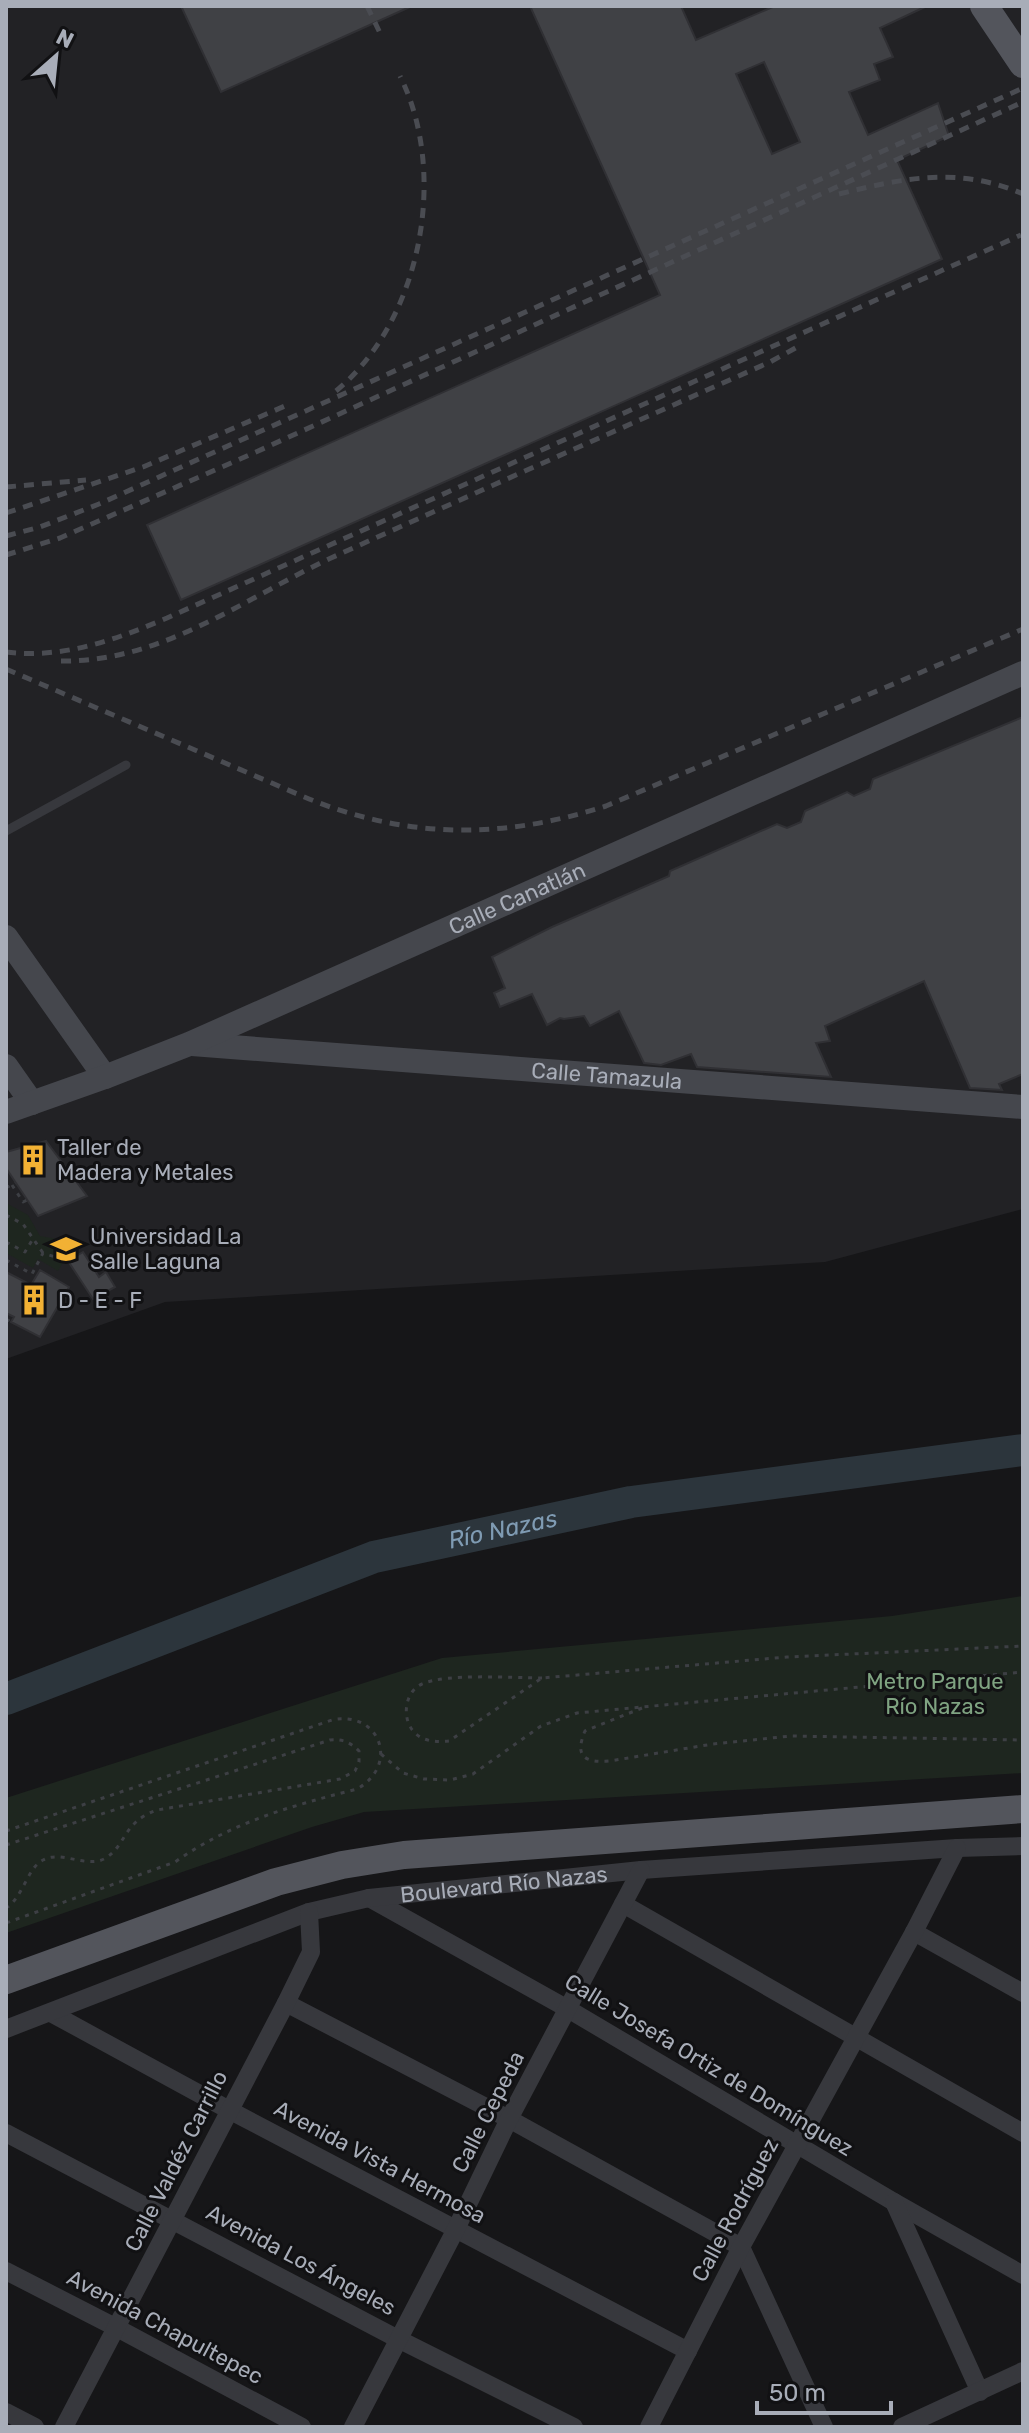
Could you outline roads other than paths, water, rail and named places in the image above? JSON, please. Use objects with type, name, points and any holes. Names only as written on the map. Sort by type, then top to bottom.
[{"type":"main road","points":[[984,6],[1023,64]]},
{"type":"main road","name":"Boulevard Río Nazas","points":[[6,1980],[276,1882],[342,1865],[404,1855],[1023,1809]]},
{"type":"street","name":"Calle Canatlán","points":[[6,1112],[189,1044],[1023,673]]},
{"type":"street","points":[[6,937],[105,1077]]},
{"type":"street","name":"Calle Tamazula","points":[[189,1044],[1023,1107]]},
{"type":"street","points":[[6,1066],[32,1103]]},
{"type":"street","name":"Boulevard Río Nazas","points":[[6,2029],[309,1912],[369,1898],[641,1870],[1023,1846]]},
{"type":"street","name":"Calle Rodríguez","points":[[649,2427],[741,2247],[957,1848]]},
{"type":"street","name":"Calle Cepeda","points":[[353,2427],[456,2229],[509,2119],[641,1870]]},
{"type":"street","name":"Calle Josefa Ortiz de Domínguez","points":[[369,1898],[568,2009],[1023,2275]]},
{"type":"street","points":[[623,1904],[1023,2133]]},
{"type":"street","name":"Calle Valdéz Carrillo","points":[[64,2427],[311,1952],[309,1912]]},
{"type":"street","points":[[914,1932],[1023,1993]]},
{"type":"street","points":[[286,2003],[509,2119],[741,2247],[824,2427]]},
{"type":"street","name":"Avenida Vista Hermosa","points":[[51,2013],[688,2351]]},
{"type":"street","name":"Avenida Los Ángeles","points":[[6,2133],[398,2339],[574,2427]]},
{"type":"street","points":[[894,2202],[980,2392]]},
{"type":"street","name":"Avenida Chapultepec","points":[[6,2271],[302,2427]]},
{"type":"street","points":[[902,2427],[1023,2371]]},
{"type":"street","points":[[6,2412],[35,2427]]},
{"type":"lane","points":[[6,831],[126,765]]},
{"type":"waterway","name":"Río Nazas","points":[[6,1699],[374,1557],[631,1502],[1023,1450]]},
{"type":"railway","points":[[367,6],[381,35]]},
{"type":"railway","points":[[336,391],[365,361],[389,326],[407,286],[418,244],[424,200],[423,157],[415,115],[400,76]]},
{"type":"railway","points":[[6,536],[40,527],[99,504],[1023,88]]},
{"type":"railway","points":[[6,555],[60,538],[256,452],[1023,102]]},
{"type":"railway","points":[[839,194],[886,183],[954,177],[999,185],[1023,194]]},
{"type":"railway","points":[[6,652],[48,653],[88,646],[167,618],[1021,235]]},
{"type":"railway","points":[[61,661],[98,659],[168,640],[331,558],[770,362],[801,345]]},
{"type":"railway","points":[[6,513],[143,467],[285,406]]},
{"type":"railway","points":[[6,487],[86,480]]},
{"type":"railway","points":[[6,669],[340,810],[415,827],[491,829],[529,825],[606,806],[1023,629]]},
{"type":"place","name":"Taller de Madera y Metales","points":[[33,1160]]},
{"type":"place","name":"Universidad La Salle Laguna","points":[[66,1249]]},
{"type":"place","name":"D - E - F","points":[[34,1300]]},
{"type":"park label","name":"Metro Parque Río Nazas","points":[[935,1694]]}]
